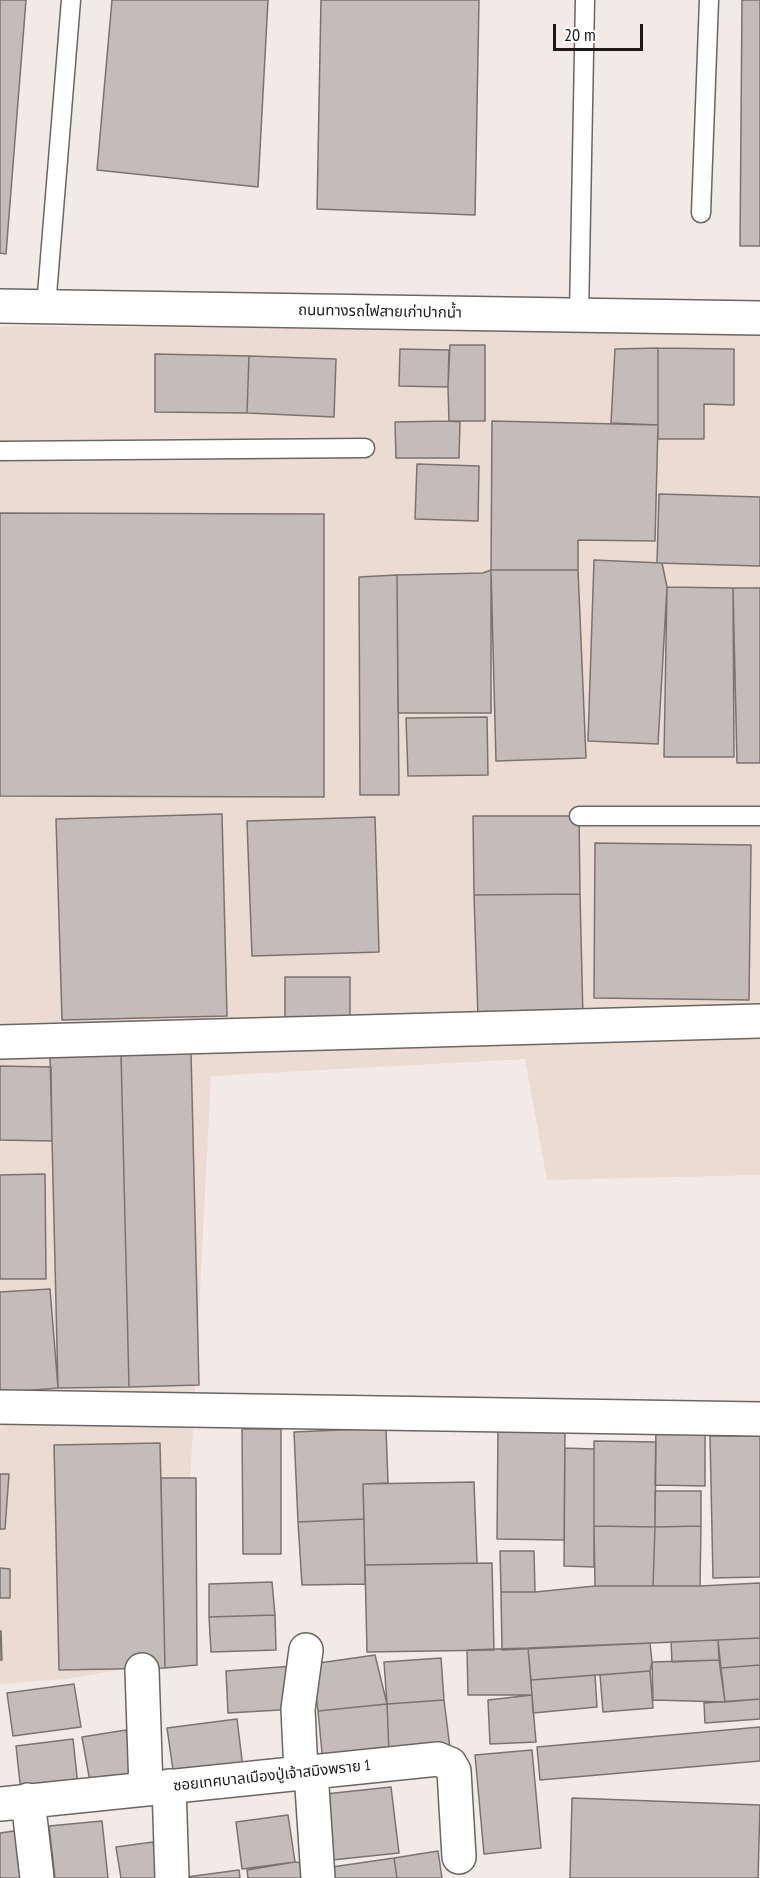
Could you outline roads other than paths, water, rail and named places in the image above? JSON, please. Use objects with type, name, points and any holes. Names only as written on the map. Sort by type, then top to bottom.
[{"type":"street","name":"ถนนทางรถไฟสายเก่าปากน้ำ","points":[[0,306],[760,318]]},
{"type":"street","points":[[0,1042],[760,1022]]},
{"type":"street","points":[[0,1407],[760,1419]]},
{"type":"street","points":[[306,1650],[298,1710],[318,1878]]},
{"type":"street","points":[[142,1670],[172,1878]]},
{"type":"street","name":"ซอยเทศบาลเมืองปู่เจ้าสมิงพราย 1","points":[[8,1797],[158,1787],[438,1759],[450,1764],[454,1771],[459,1857]]},
{"type":"street","points":[[8,1797],[37,1878]]},
{"type":"lane","points":[[46,307],[71,0]]},
{"type":"lane","points":[[579,316],[585,0]]},
{"type":"lane","points":[[701,213],[709,0]]},
{"type":"lane","points":[[0,451],[365,448]]},
{"type":"lane","points":[[579,816],[760,816]]}]
